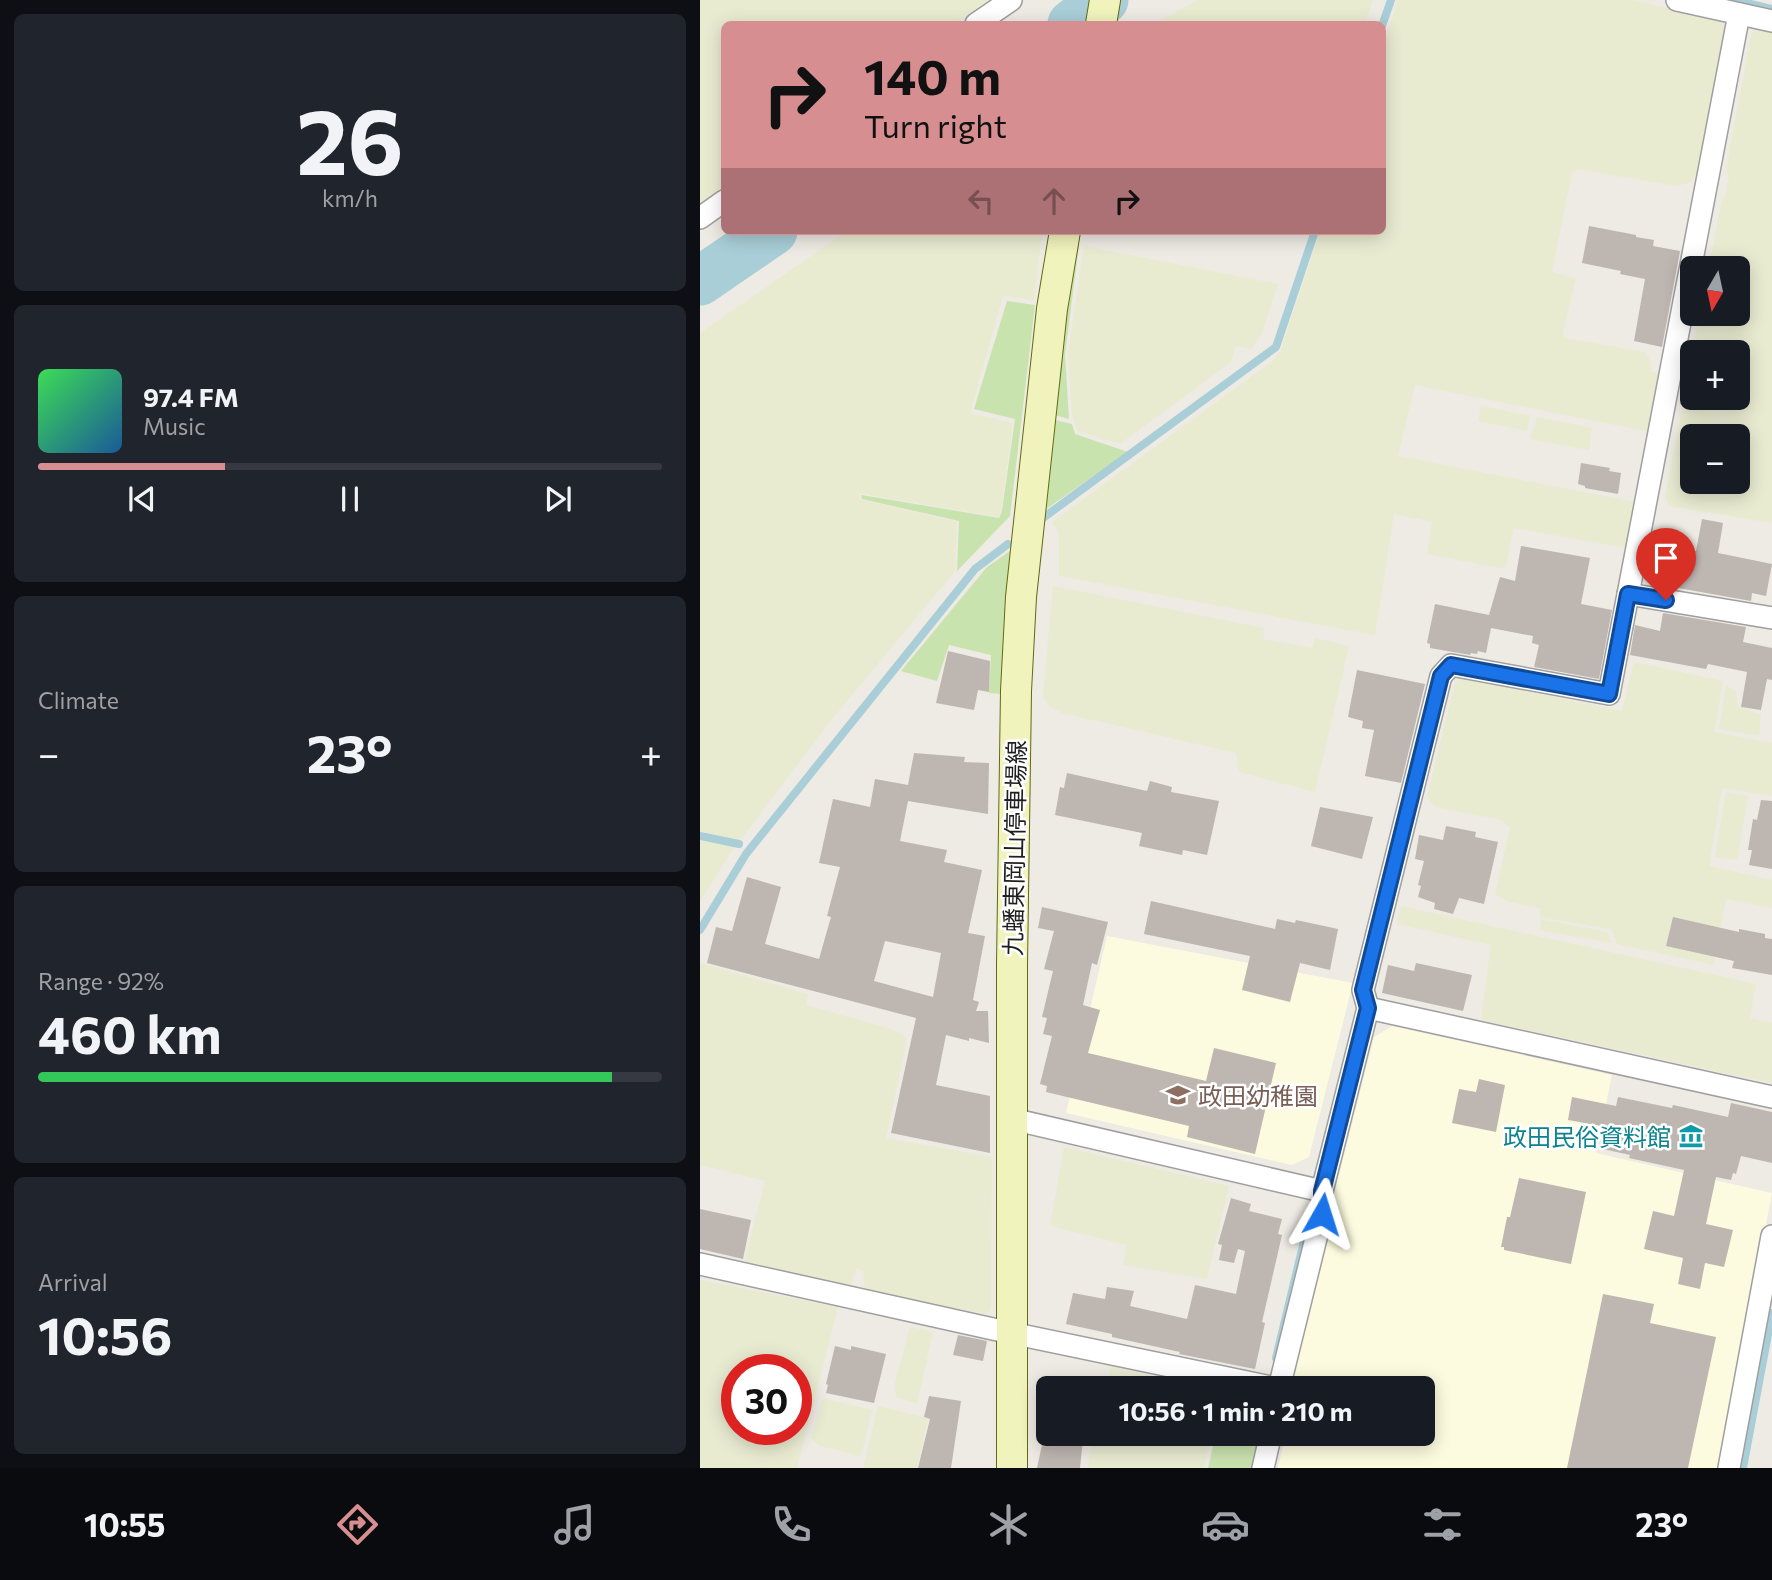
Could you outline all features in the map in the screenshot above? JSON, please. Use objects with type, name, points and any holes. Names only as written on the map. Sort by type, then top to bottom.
[{"type":"main road","points":[[1102,21],[1105,0]]},
{"type":"main road","name":"九蟠東岡山停車場線","points":[[1012,1468],[1016,691],[1021,597],[1052,309],[1064,235]]},
{"type":"street","points":[[980,21],[1012,0]]},
{"type":"street","points":[[1281,1376],[1322,1214],[1322,1191],[1368,1008],[1363,990],[1441,676],[1451,665],[1609,694],[1634,595],[1753,17],[1677,0]]},
{"type":"street","points":[[700,218],[721,203]]},
{"type":"street","points":[[1634,595],[1772,618]]},
{"type":"street","points":[[1368,1008],[1772,1097]]},
{"type":"street","points":[[1012,1119],[1322,1191]]},
{"type":"street","points":[[1729,1468],[1772,1236]]},
{"type":"street","points":[[700,1264],[1220,1376]]},
{"type":"street","points":[[1263,1468],[1268,1446]]},
{"type":"shaded area","points":[[700,0],[990,0],[958,21],[721,21],[721,191],[700,206]]},
{"type":"shaded area","points":[[1197,0],[1373,0],[1366,21],[1160,21]]},
{"type":"shaded area","points":[[1398,0],[1632,0],[1718,19],[1726,28],[1701,164],[1691,182],[1677,186],[1577,169],[1572,173],[1552,272],[1576,278],[1563,333],[1565,338],[1645,352],[1651,362],[1652,372],[1663,374],[1650,432],[1415,385],[1398,456],[1635,502],[1625,548],[1514,528],[1505,569],[1427,554],[1432,522],[1394,514],[1375,635],[1059,576],[1059,533],[1052,522],[1274,360],[1280,352],[1319,235],[1386,235],[1386,37]]},
{"type":"shaded area","points":[[1762,27],[1772,29],[1772,523],[1669,506],[1665,498],[1682,410],[1750,410],[1750,340],[1694,340],[1697,326],[1750,326],[1750,256],[1711,256],[1729,176],[1726,170],[1751,34]]},
{"type":"shaded area","points":[[841,235],[1042,235],[1034,300],[1003,296],[970,413],[1013,423],[999,517],[858,493],[860,499],[957,522],[955,571],[833,718],[731,852],[700,902],[700,333]]},
{"type":"shaded area","points":[[1084,246],[1278,284],[1262,333],[1252,349],[1236,346],[1231,362],[1120,444],[1077,431],[1072,415],[1068,354]]},
{"type":"shaded area","points":[[1481,406],[1530,416],[1527,431],[1478,421]]},
{"type":"shaded area","points":[[1537,417],[1592,428],[1589,450],[1530,439]]},
{"type":"shaded area","points":[[1053,586],[1264,628],[1263,639],[1312,648],[1315,638],[1349,646],[1315,792],[1239,772],[1236,753],[1062,713],[1050,707],[1043,697]]},
{"type":"shaded area","points":[[1634,662],[1723,681],[1714,732],[1772,743],[1772,796],[1722,788],[1709,866],[1772,880],[1772,908],[1726,899],[1714,965],[1617,944],[1611,929],[1540,917],[1540,908],[1509,902],[1495,894],[1510,828],[1502,820],[1435,807],[1429,799],[1428,793],[1455,683],[1460,679],[1622,711]]},
{"type":"shaded area","points":[[1726,685],[1736,692],[1738,707],[1761,714],[1759,736],[1719,729]]},
{"type":"shaded area","points":[[1726,792],[1748,796],[1737,860],[1715,857]]},
{"type":"shaded area","points":[[1401,906],[1756,984],[1750,1018],[1772,1023],[1772,1083],[1481,1020],[1491,945],[1397,924]]},
{"type":"shaded area","points":[[1541,919],[1607,932],[1611,943],[1540,930]]},
{"type":"shaded area","points":[[1107,936],[1353,983],[1309,1157],[1292,1165],[1066,1113]]},
{"type":"shaded area","points":[[700,963],[808,994],[806,1005],[897,1031],[907,1039],[886,1138],[992,1157],[991,1310],[985,1314],[865,1290],[863,1270],[856,1268],[852,1283],[845,1285],[744,1263],[765,1181],[700,1165]]},
{"type":"shaded area","points":[[1392,1026],[1612,1075],[1596,1153],[1772,1193],[1719,1468],[1278,1468],[1283,1446],[1435,1446],[1435,1376],[1294,1375],[1336,1187],[1374,1037]]},
{"type":"shaded area","points":[[1064,1147],[1229,1186],[1207,1279],[1123,1265],[1127,1245],[1050,1226]]},
{"type":"shaded area","points":[[700,1280],[838,1307],[812,1409],[812,1354],[721,1354],[721,1445],[803,1445],[797,1468],[700,1468]]},
{"type":"shaded area","points":[[910,1327],[933,1332],[917,1404],[897,1397],[894,1387]]},
{"type":"shaded area","points":[[1111,1367],[1152,1376],[1109,1376]]},
{"type":"shaded area","points":[[823,1398],[872,1410],[861,1456],[820,1446],[812,1439]]},
{"type":"shaded area","points":[[878,1406],[928,1418],[917,1468],[863,1468]]},
{"type":"shaded area","points":[[1092,1446],[1208,1446],[1204,1468],[1087,1468]]},
{"type":"green space","points":[[1074,244],[1079,245],[1065,355],[1069,419],[1051,414]]},
{"type":"green space","points":[[1007,301],[1035,305],[1010,516],[957,571],[959,521],[862,499],[861,495],[999,518],[1015,419],[974,409]]},
{"type":"green space","points":[[1051,419],[1072,424],[1075,434],[1128,452],[1042,512]]},
{"type":"green space","points":[[1010,551],[1000,694],[989,693],[991,655],[949,645],[937,681],[901,671],[987,567]]},
{"type":"green space","points":[[1213,1446],[1261,1446],[1255,1468],[1208,1468]]},
{"type":"building","points":[[1589,226],[1636,235],[1654,240],[1653,246],[1680,251],[1662,347],[1634,341],[1645,279],[1582,263]]},
{"type":"building","points":[[1581,463],[1610,468],[1609,471],[1621,473],[1618,494],[1585,488],[1578,484]]},
{"type":"building","points":[[1702,519],[1723,523],[1718,553],[1772,564],[1766,596],[1752,593],[1751,601],[1667,586],[1670,573],[1657,570],[1662,544],[1696,551]]},
{"type":"building","points":[[1521,546],[1590,558],[1581,604],[1612,610],[1599,679],[1534,667],[1539,645],[1532,643],[1533,636],[1491,628],[1486,653],[1478,651],[1477,654],[1470,655],[1430,648],[1427,643],[1435,604],[1489,615],[1500,577],[1515,581]]},
{"type":"building","points":[[1663,613],[1746,627],[1743,642],[1772,648],[1772,680],[1767,679],[1761,710],[1741,707],[1747,672],[1708,664],[1706,669],[1630,655],[1635,625],[1660,631]]},
{"type":"building","points":[[948,651],[990,661],[989,692],[978,690],[974,710],[936,703]]},
{"type":"building","points":[[1357,670],[1425,684],[1401,783],[1365,776],[1374,730],[1362,728],[1363,721],[1348,717]]},
{"type":"building","points":[[914,753],[965,757],[964,762],[989,763],[988,814],[908,801],[900,841],[947,850],[944,862],[982,870],[968,933],[985,936],[973,1000],[979,1002],[976,1011],[988,1011],[989,1043],[946,1035],[936,1085],[990,1096],[990,1153],[891,1133],[916,1018],[707,963],[716,927],[732,931],[747,877],[781,887],[765,944],[819,959],[831,917],[827,916],[840,867],[819,863],[833,799],[870,807],[875,779],[908,785]],"holes":[[[885,941],[941,953],[933,997],[874,981]]]},
{"type":"building","points":[[1067,773],[1147,791],[1150,781],[1172,787],[1171,792],[1219,801],[1207,855],[1183,850],[1182,855],[1139,846],[1142,833],[1055,815],[1060,787],[1064,788]]},
{"type":"building","points":[[1761,800],[1772,801],[1772,869],[1749,865],[1752,850],[1748,850],[1753,819],[1757,820]]},
{"type":"building","points":[[1320,807],[1373,817],[1362,859],[1311,846]]},
{"type":"building","points":[[1446,826],[1476,832],[1475,837],[1498,842],[1484,904],[1459,898],[1453,914],[1434,909],[1435,903],[1418,897],[1424,861],[1415,859],[1419,835],[1443,840]]},
{"type":"building","points":[[1151,901],[1275,929],[1277,919],[1338,929],[1330,970],[1300,963],[1290,1002],[1242,990],[1250,956],[1144,934]]},
{"type":"building","points":[[1042,907],[1108,922],[1097,965],[1092,963],[1083,1005],[1100,1010],[1088,1053],[1206,1081],[1214,1048],[1276,1063],[1255,1154],[1187,1137],[1189,1126],[1046,1092],[1047,1086],[1040,1084],[1052,1036],[1043,1034],[1047,1018],[1042,1017],[1053,971],[1044,969],[1054,931],[1038,928]]},
{"type":"building","points":[[1673,917],[1739,932],[1739,929],[1765,934],[1765,938],[1772,939],[1772,975],[1732,968],[1734,961],[1666,946]]},
{"type":"building","points":[[1416,963],[1472,975],[1463,1011],[1382,993],[1388,965],[1414,971]]},
{"type":"building","points":[[1479,1079],[1505,1085],[1496,1132],[1452,1123],[1459,1089],[1476,1092]]},
{"type":"building","points":[[1572,1097],[1616,1106],[1618,1097],[1728,1117],[1731,1103],[1772,1112],[1772,1163],[1741,1156],[1736,1174],[1733,1173],[1731,1180],[1716,1177],[1706,1224],[1733,1230],[1724,1267],[1705,1263],[1700,1289],[1678,1284],[1683,1258],[1644,1249],[1653,1211],[1674,1216],[1684,1170],[1629,1158],[1630,1155],[1603,1149],[1607,1127],[1568,1120]]},
{"type":"building","points":[[1519,1178],[1586,1192],[1571,1264],[1504,1250],[1504,1247],[1501,1247]]},
{"type":"building","points":[[1231,1198],[1251,1204],[1249,1211],[1282,1219],[1278,1234],[1282,1235],[1262,1322],[1265,1323],[1255,1369],[1179,1354],[1180,1352],[1066,1324],[1073,1293],[1105,1299],[1107,1287],[1134,1291],[1130,1306],[1187,1319],[1195,1285],[1236,1294],[1245,1251],[1238,1249],[1234,1263],[1219,1260],[1222,1245],[1218,1244]]},
{"type":"building","points":[[700,1209],[751,1220],[743,1259],[700,1249]]},
{"type":"building","points":[[1603,1294],[1654,1304],[1650,1323],[1716,1337],[1688,1468],[1567,1468]]},
{"type":"building","points":[[958,1335],[987,1341],[983,1361],[953,1355]]},
{"type":"building","points":[[835,1346],[851,1350],[851,1346],[886,1354],[874,1403],[826,1393]]},
{"type":"building","points":[[929,1396],[961,1401],[951,1468],[918,1468],[930,1419],[924,1417]]},
{"type":"building","points":[[1042,1446],[1082,1446],[1080,1468],[1037,1468]]},
{"type":"waterway","points":[[1076,21],[1104,0]]},
{"type":"waterway","points":[[1384,21],[1391,0]]},
{"type":"waterway","points":[[1734,0],[1772,9]]},
{"type":"waterway","points":[[700,281],[767,235]]},
{"type":"waterway","points":[[1043,518],[1276,347],[1314,235]]},
{"type":"waterway","points":[[700,930],[746,854],[975,569],[1008,544]]},
{"type":"waterway","points":[[700,836],[739,844]]},
{"type":"waterway","points":[[1276,1358],[1311,1212]]},
{"type":"waterway","points":[[1743,1468],[1772,1313]]},
{"type":"place","name":"政田幼稚園","points":[[1178,1095]]},
{"type":"place","name":"政田民俗資料館","points":[[1691,1136]]},
{"type":"route","points":[[1322,1214],[1322,1191],[1368,1008],[1363,990],[1441,676],[1451,665],[1609,694],[1628,594],[1666,600]]}]
